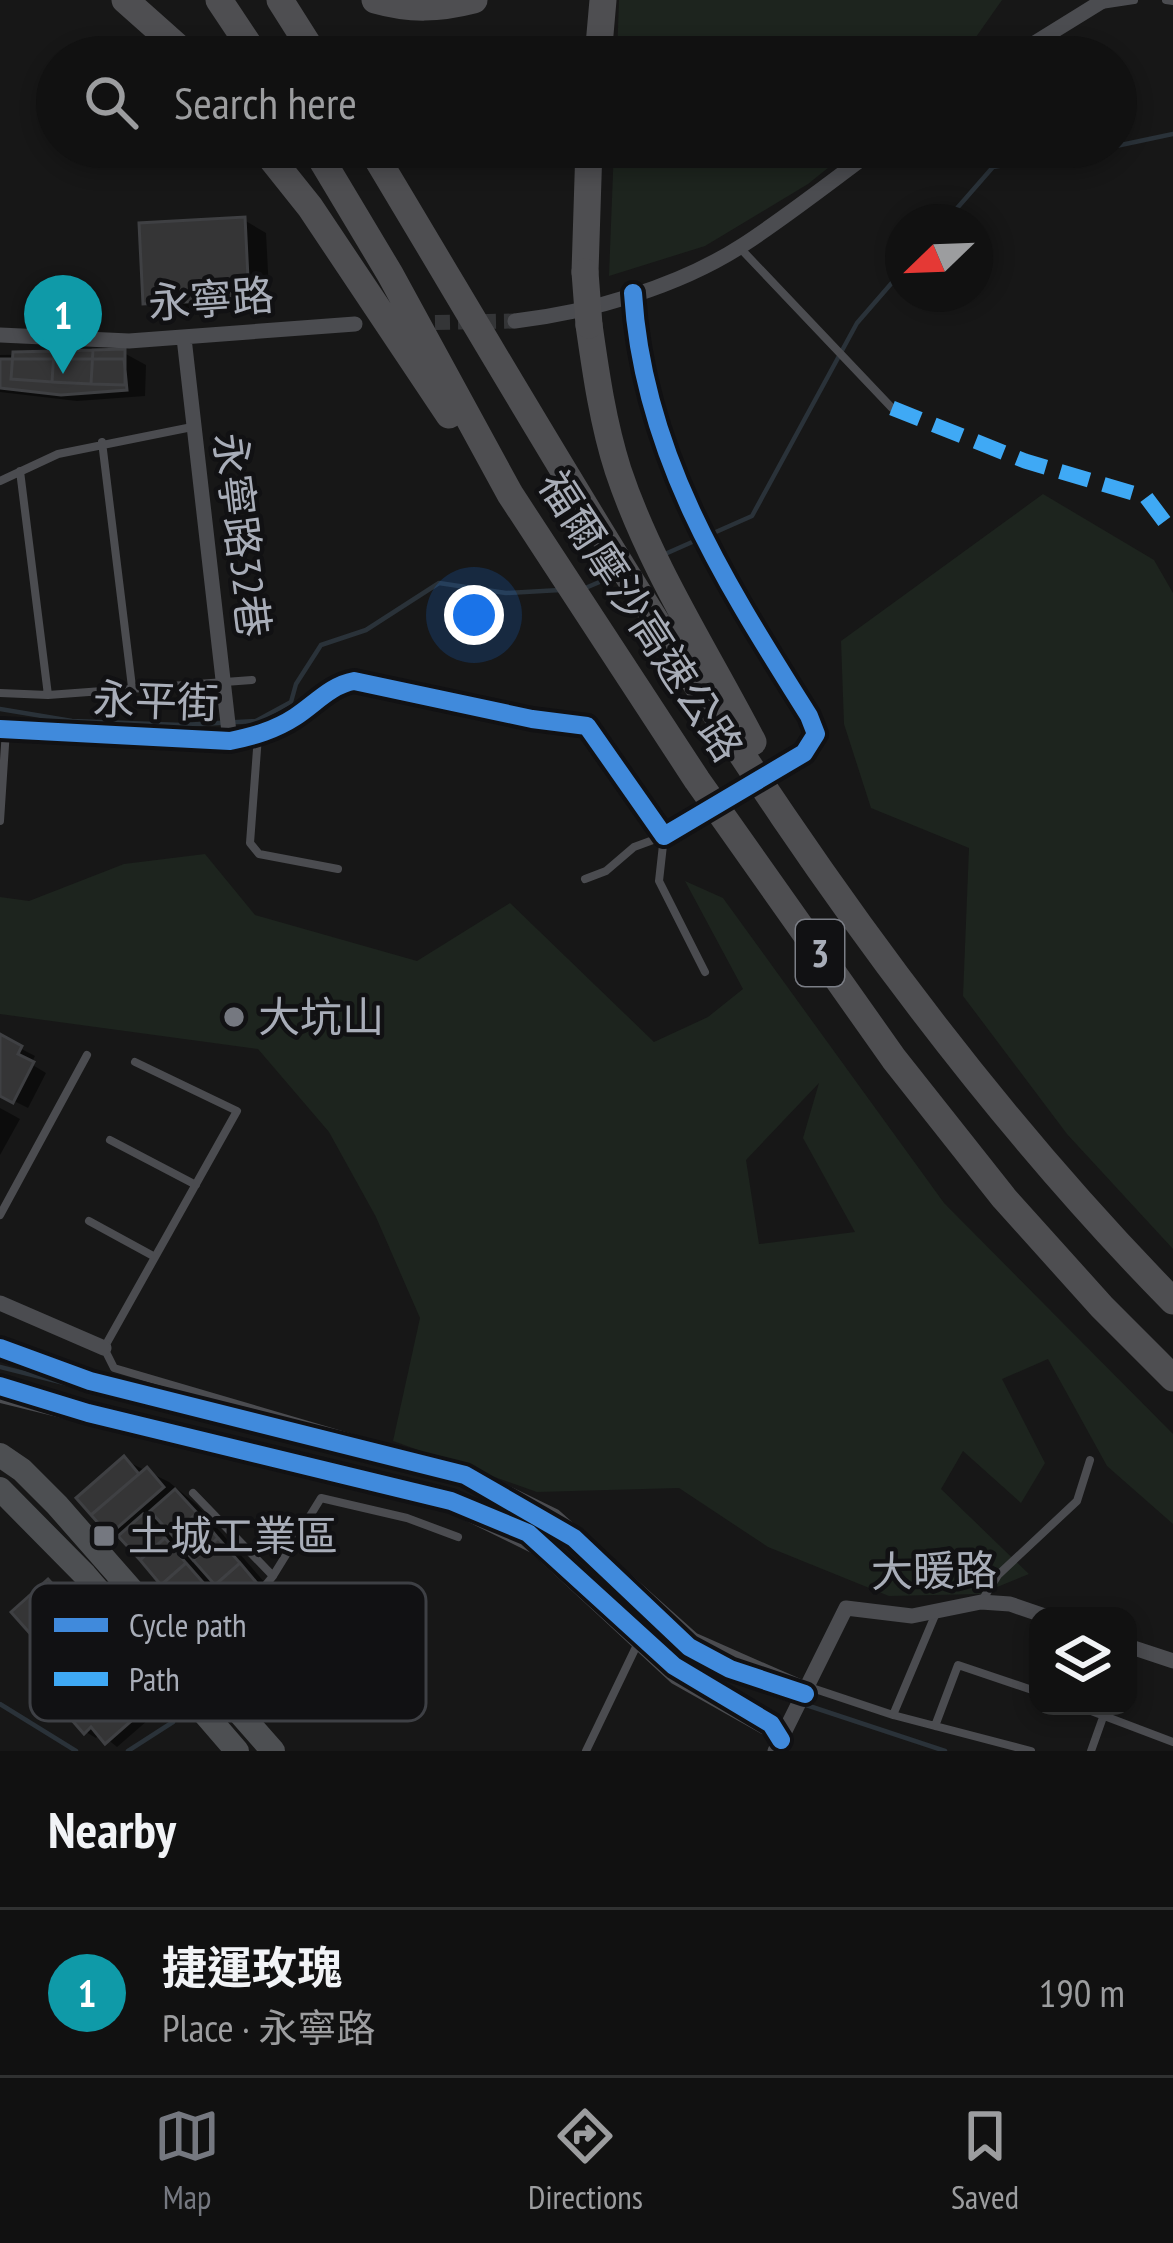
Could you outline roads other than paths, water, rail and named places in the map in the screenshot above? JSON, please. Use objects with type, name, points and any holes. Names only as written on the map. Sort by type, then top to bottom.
[{"type":"highway","points":[[125,0],[165,36]]},
{"type":"highway","points":[[140,0],[170,36]]},
{"type":"highway","points":[[219,0],[243,36]]},
{"type":"highway","points":[[280,0],[303,36]]},
{"type":"highway","points":[[375,0],[404,9],[474,0]]},
{"type":"highway","points":[[600,36],[603,0]]},
{"type":"highway","points":[[279,168],[460,431],[510,494]]},
{"type":"highway","name":"福爾摩沙高速公路","points":[[327,168],[510,494],[697,780],[894,1059],[1004,1198],[1173,1378]]},
{"type":"highway","name":"福爾摩沙高速公路","points":[[383,168],[625,571],[743,755],[932,1025],[1046,1162],[1173,1300]]},
{"type":"highway","points":[[588,168],[584,272],[589,325],[598,396],[618,469],[656,558],[756,748],[932,1025]]},
{"type":"main road","points":[[0,1455],[22,1470],[125,1583]]},
{"type":"main road","points":[[3,1499],[82,1583]]},
{"type":"main road","points":[[211,1721],[237,1751]]},
{"type":"main road","points":[[247,1721],[273,1751]]},
{"type":"street","points":[[1046,36],[1099,3]]},
{"type":"street","points":[[515,321],[613,303],[739,248],[849,168]]},
{"type":"street","points":[[634,293],[636,344],[669,464],[696,529],[809,716],[816,734],[804,753]]},
{"type":"street","name":"永寧路","points":[[0,335],[129,341],[355,324]]},
{"type":"street","name":"永寧路32巷","points":[[184,338],[230,741]]},
{"type":"street","name":"永平街","points":[[3,730],[230,741],[259,735],[293,718],[340,683],[354,681],[587,726],[664,836]]},
{"type":"street","points":[[0,1303],[104,1348]]},
{"type":"street","points":[[3,1499],[22,1470]]},
{"type":"street","name":"大暖路","points":[[807,1690],[846,1608],[912,1616],[981,1602],[1029,1611]]},
{"type":"street","points":[[1137,1650],[1173,1661]]},
{"type":"street","points":[[778,1746],[807,1690]]},
{"type":"lane","points":[[1099,3],[1134,0]]},
{"type":"lane","points":[[739,248],[892,408]]},
{"type":"lane","points":[[0,481],[58,454],[192,427]]},
{"type":"lane","points":[[102,442],[132,687]]},
{"type":"lane","points":[[20,472],[48,695]]},
{"type":"lane","points":[[0,693],[48,695],[253,680]]},
{"type":"lane","points":[[0,821],[3,730]]},
{"type":"lane","points":[[259,735],[250,843],[260,854],[338,869]]},
{"type":"lane","points":[[585,879],[606,871],[634,847],[664,836],[659,881],[705,972]]},
{"type":"lane","points":[[0,1215],[87,1055]]},
{"type":"lane","points":[[135,1062],[237,1112],[104,1348],[114,1368],[478,1475],[556,1513],[695,1637],[807,1690],[1031,1751]]},
{"type":"lane","points":[[110,1140],[196,1185]]},
{"type":"lane","points":[[89,1221],[154,1257]]},
{"type":"lane","points":[[0,1399],[453,1510],[533,1550],[674,1681],[778,1746]]},
{"type":"lane","points":[[981,1602],[998,1575],[1077,1501],[1090,1460]]},
{"type":"lane","points":[[193,1493],[273,1576]]},
{"type":"lane","points":[[267,1583],[321,1498],[407,1518],[458,1537]]},
{"type":"lane","points":[[892,1715],[936,1613]]},
{"type":"lane","points":[[586,1751],[636,1647]]},
{"type":"lane","points":[[935,1726],[958,1664],[1029,1689]]},
{"type":"lane","points":[[1091,1751],[1104,1715]]},
{"type":"lane","points":[[1115,1715],[1173,1742]]},
{"type":"waterway","points":[[1137,142],[1173,134]]},
{"type":"waterway","points":[[961,204],[992,168]]},
{"type":"waterway","points":[[709,535],[752,516],[857,323],[885,291]]},
{"type":"waterway","points":[[665,554],[699,539]]},
{"type":"waterway","points":[[583,589],[616,575]]},
{"type":"waterway","points":[[0,709],[72,721],[182,725],[256,721],[291,702],[296,684],[321,645],[366,630],[439,583],[506,593],[560,590]]},
{"type":"waterway","points":[[0,1367],[470,1485],[531,1517],[585,1560],[687,1657],[770,1693],[945,1751]]},
{"type":"waterway","points":[[0,1704],[76,1751]]},
{"type":"waterway","points":[[128,1751],[173,1722]]},
{"type":"tunnel","points":[[412,323],[515,321]]},
{"type":"tunnel","points":[[664,836],[804,753]]},
{"type":"place","name":"捷運玫瑰","points":[[63,374]]},
{"type":"place","name":"大坑山","points":[[234,1017]]},
{"type":"place","name":"土城工業區","points":[[104,1536]]}]
